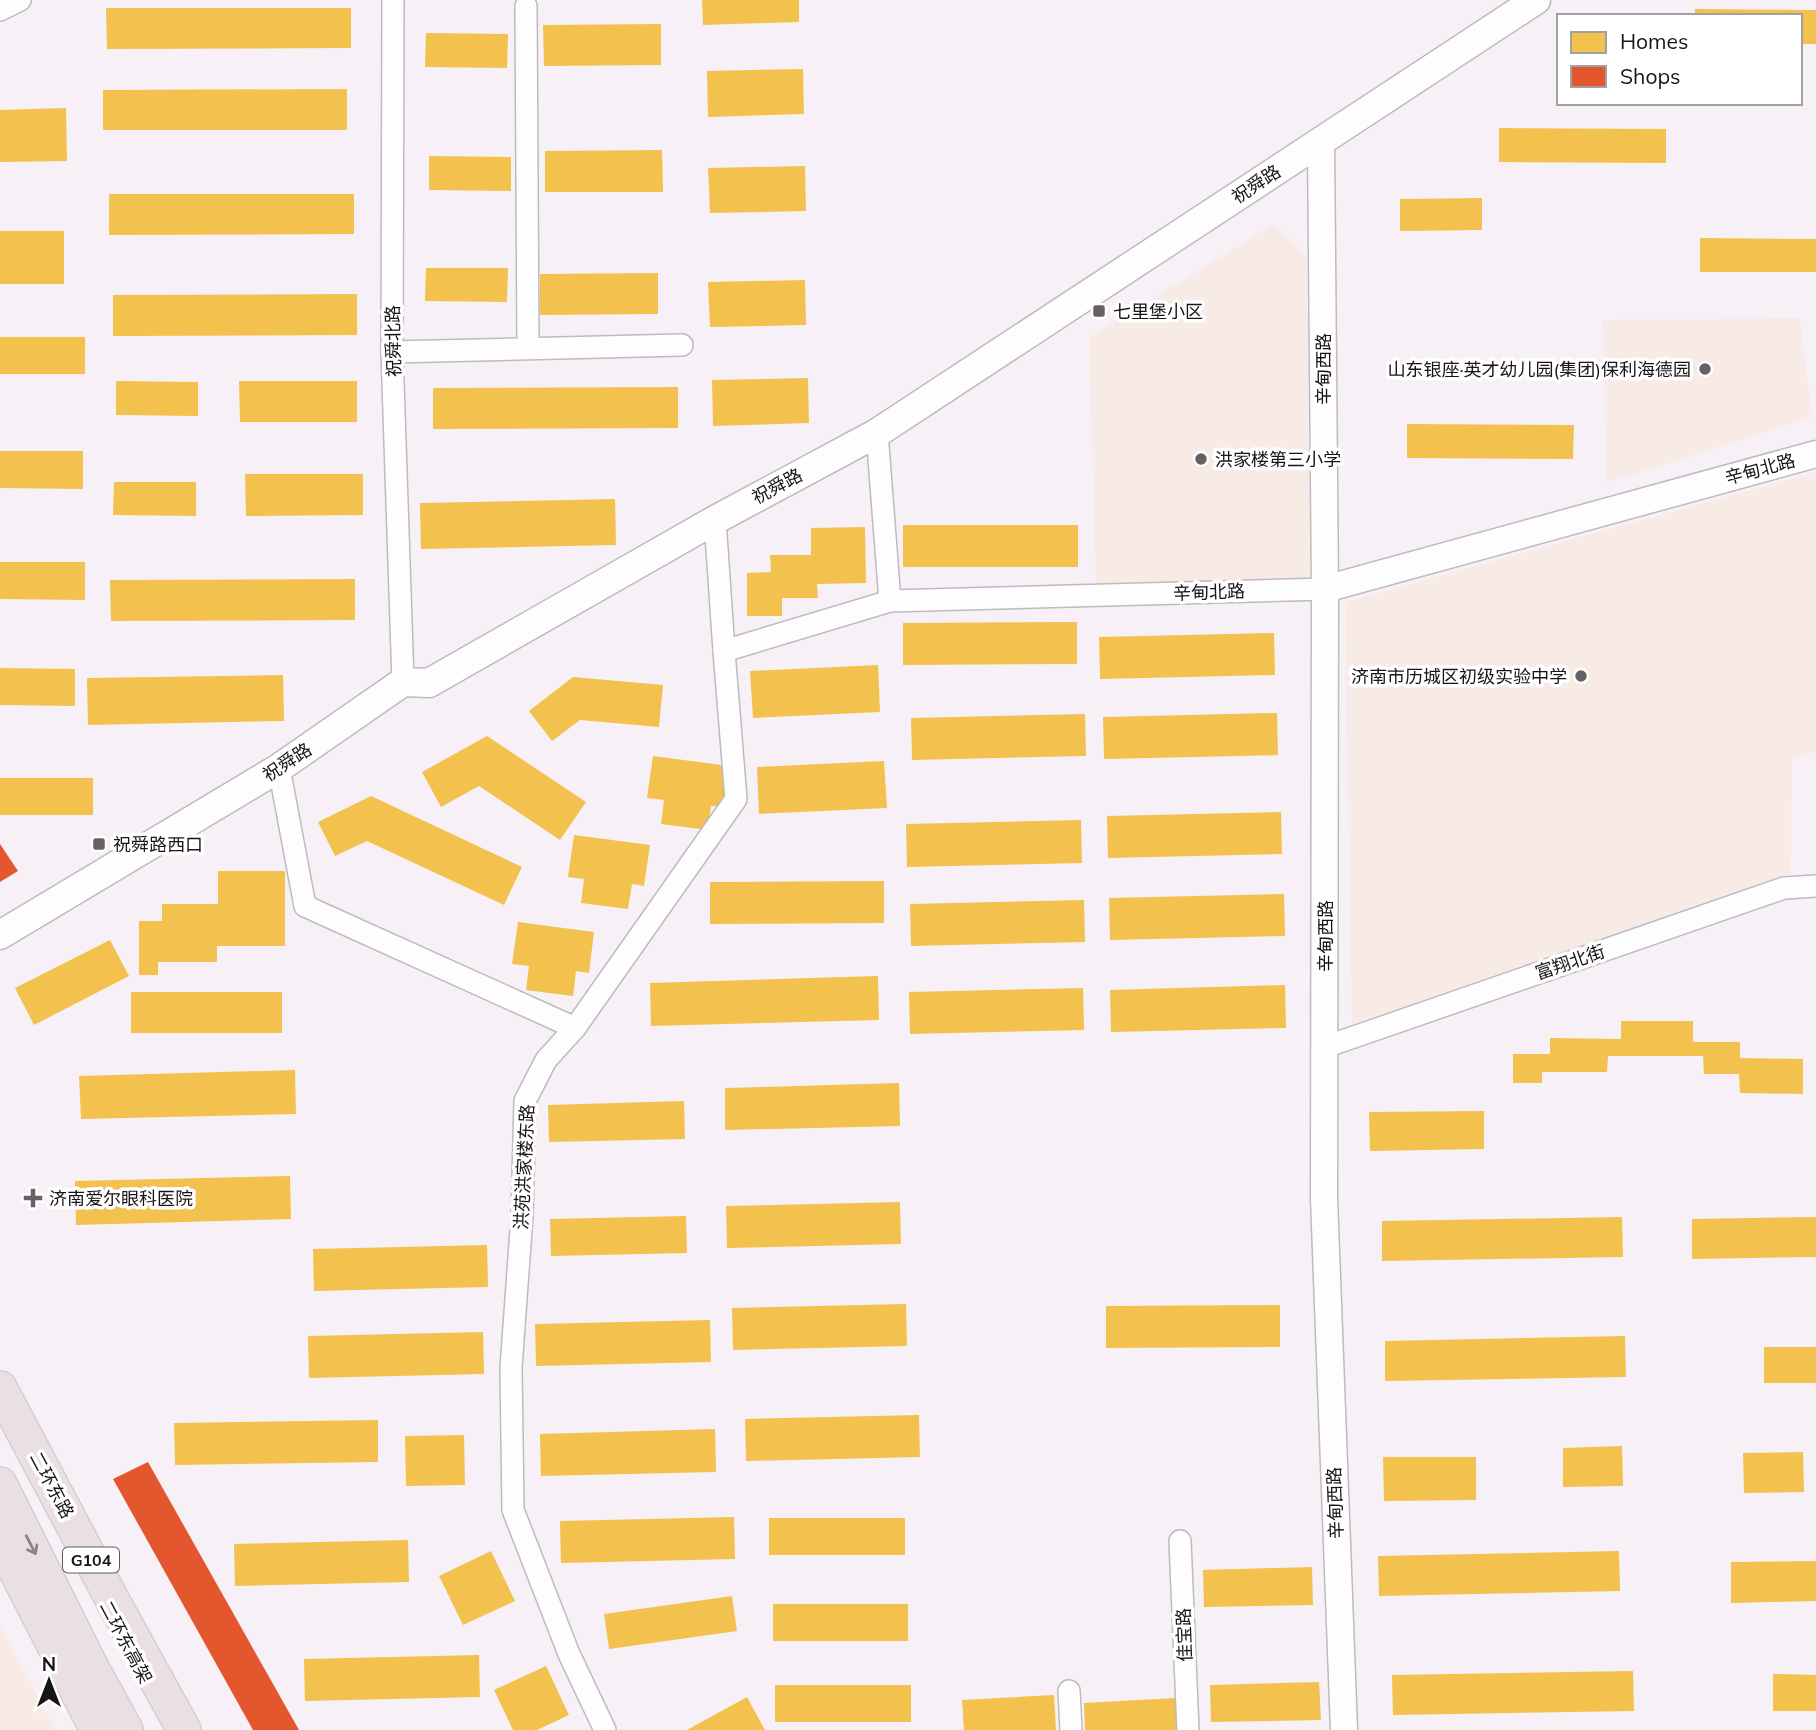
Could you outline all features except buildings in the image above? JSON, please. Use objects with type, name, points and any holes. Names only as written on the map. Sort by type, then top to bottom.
[{"type":"highway","name":"二环东路","points":[[0,1388],[184,1730]]},
{"type":"highway","name":"二环东高架","points":[[0,1405],[173,1730]]},
{"type":"highway","points":[[0,1484],[126,1730]]},
{"type":"highway","points":[[0,1540],[97,1730]]},
{"type":"main road","name":"祝舜路","points":[[0,935],[279,768],[403,682],[429,683],[715,520],[877,433],[1536,0]]},
{"type":"street","points":[[0,10],[20,0]]},
{"type":"street","name":"祝舜北路","points":[[393,0],[392,352],[403,682]]},
{"type":"street","points":[[526,6],[528,348]]},
{"type":"street","name":"辛甸西路","points":[[1321,142],[1325,589],[1324,1198],[1344,1730]]},
{"type":"street","points":[[392,352],[682,345]]},
{"type":"street","points":[[877,433],[890,601]]},
{"type":"street","name":"辛甸北路","points":[[724,652],[890,601],[1325,589],[1816,454]]},
{"type":"street","points":[[715,520],[724,652]]},
{"type":"street","name":"洪苑洪家楼东路","points":[[605,1730],[569,1654],[513,1510],[511,1368],[522,1216],[525,1101],[546,1060],[575,1028],[736,799],[724,652]]},
{"type":"street","points":[[279,768],[305,906],[575,1028]]},
{"type":"street","name":"富翔北街","points":[[1325,1047],[1784,888],[1816,886]]},
{"type":"street","name":"佳宝路","points":[[1180,1541],[1188,1730]]},
{"type":"street","points":[[1069,1691],[1071,1730]]},
{"type":"shaded area","name":"洪家楼第三小学","points":[[1274,224],[1307,258],[1310,581],[1096,585],[1089,338]]},
{"type":"shaded area","name":"山东银座·英才幼儿园(集团)保利海德园","points":[[1800,318],[1812,417],[1606,483],[1603,320]]},
{"type":"shaded area","name":"济南市历城区初级实验中学","points":[[1816,472],[1816,751],[1792,759],[1791,873],[1352,1024],[1345,602]]},
{"type":"shaded area","points":[[0,1624],[55,1730],[0,1730]]},
{"type":"place","name":"七里堡小区","points":[[1099,311]]},
{"type":"place","name":"山东银座·英才幼儿园(集团)保利海德园","points":[[1705,369]]},
{"type":"place","name":"洪家楼第三小学","points":[[1201,459]]},
{"type":"place","name":"济南市历城区初级实验中学","points":[[1581,676]]},
{"type":"place","name":"祝舜路西口","points":[[99,844]]},
{"type":"place","name":"济南爱尔眼科医院","points":[[33,1198]]}]
